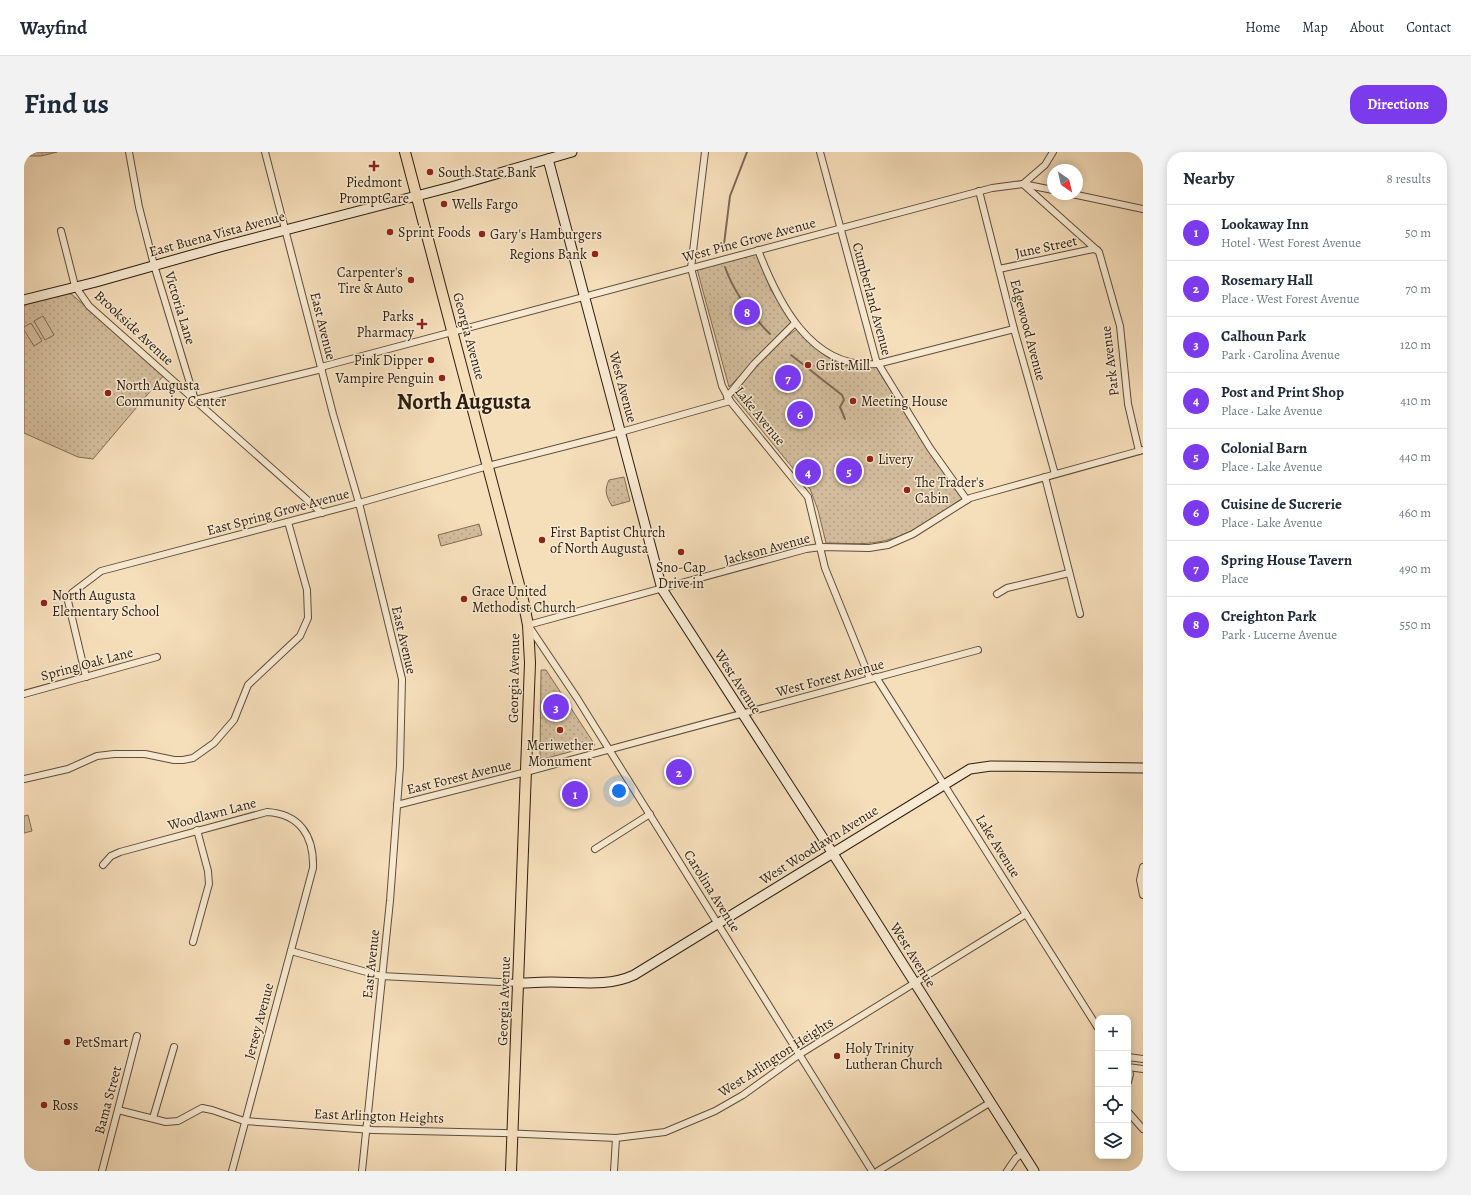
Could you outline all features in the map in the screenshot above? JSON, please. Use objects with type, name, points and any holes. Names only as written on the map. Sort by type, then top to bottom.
[{"type":"main road","name":"Georgia Avenue","points":[[405,152],[418,196],[528,625],[530,663],[511,1171]]},
{"type":"street","name":"Victoria Lane","points":[[129,152],[139,207],[154,266],[195,400]]},
{"type":"street","name":"East Avenue","points":[[265,152],[321,368],[359,503],[402,679],[400,766],[397,805],[362,1171]]},
{"type":"street","name":"East Buena Vista Avenue","points":[[24,300],[418,196],[547,156],[572,152]]},
{"type":"street","name":"Lake Avenue","points":[[705,152],[690,268],[714,356],[729,399],[804,490],[810,503],[821,547],[820,554],[825,568],[873,678],[944,784],[1095,1023]]},
{"type":"street","name":"Cumberland Avenue","points":[[820,152],[878,364],[930,448],[968,500]]},
{"type":"street","points":[[1023,184],[1045,165],[1053,152]]},
{"type":"street","name":"West Avenue","points":[[547,156],[662,589],[833,853],[1034,1171]]},
{"type":"street","name":"West Pine Grove Avenue","points":[[195,400],[321,368],[453,331],[979,191],[1004,185],[1023,184],[1047,189]]},
{"type":"street","name":"Park Avenue","points":[[1023,184],[1097,250],[1101,257],[1120,326],[1128,404],[1141,450]]},
{"type":"street","name":"Edgewood Avenue","points":[[979,191],[1014,328],[1055,474]]},
{"type":"street","points":[[1083,196],[1143,209]]},
{"type":"street","points":[[61,231],[75,286]]},
{"type":"street","name":"June Street","points":[[999,269],[1093,249],[1097,250]]},
{"type":"street","points":[[758,250],[775,291],[796,323],[812,342],[831,356],[853,364],[878,364],[1014,328]]},
{"type":"street","name":"Brookside Avenue","points":[[75,286],[89,306],[322,513]]},
{"type":"street","points":[[729,399],[754,364],[796,323]]},
{"type":"street","name":"East Spring Grove Avenue","points":[[86,677],[68,605],[70,595],[101,571],[359,503],[488,466],[621,432],[729,399]]},
{"type":"street","name":"Jackson Avenue","points":[[528,625],[806,549],[821,547],[870,548],[897,542],[913,534],[968,500],[1141,450]]},
{"type":"street","points":[[1045,477],[1080,614]]},
{"type":"street","points":[[24,779],[68,769],[97,756],[114,754],[145,754],[174,760],[183,760],[193,758],[214,743],[234,720],[248,685],[300,636],[308,618],[307,590],[288,522]]},
{"type":"street","points":[[997,594],[1006,588],[1070,573]]},
{"type":"street","name":"Carolina Avenue","points":[[528,625],[650,814],[872,1171]]},
{"type":"street","name":"West Forest Avenue","points":[[526,772],[978,650]]},
{"type":"street","name":"Spring Oak Lane","points":[[24,694],[157,657]]},
{"type":"street","name":"West Woodlawn Avenue","points":[[518,983],[603,983],[620,981],[634,975],[970,769],[984,766],[1082,766],[1143,768]]},
{"type":"street","name":"East Forest Avenue","points":[[397,805],[526,772]]},
{"type":"street","name":"Woodlawn Lane","points":[[103,865],[115,854],[260,813],[273,813],[286,816],[301,826],[311,843],[313,856],[310,877]]},
{"type":"street","points":[[595,849],[650,814]]},
{"type":"street","points":[[193,942],[209,884],[208,871],[197,830]]},
{"type":"street","points":[[1143,867],[1140,880],[1143,895]]},
{"type":"street","name":"Jersey Avenue","points":[[232,1171],[244,1121],[310,877]]},
{"type":"street","name":"West Arlington Heights","points":[[513,1134],[616,1138],[665,1132],[690,1123],[743,1095],[800,1054],[1026,914]]},
{"type":"street","points":[[291,951],[381,976],[518,983]]},
{"type":"street","name":"Bama Street","points":[[102,1171],[137,1036]]},
{"type":"street","points":[[153,1118],[174,1047]]},
{"type":"street","points":[[1131,1057],[1143,1059]]},
{"type":"street","points":[[1131,1067],[1143,1069]]},
{"type":"street","points":[[878,1171],[991,1102]]},
{"type":"street","name":"East Arlington Heights","points":[[118,1110],[166,1122],[178,1122],[202,1108],[244,1121],[366,1129],[513,1134]]},
{"type":"street","points":[[1131,1115],[1143,1129]]},
{"type":"street","points":[[614,1171],[616,1138]]},
{"type":"street","points":[[1007,1171],[1016,1158],[1023,1153]]},
{"type":"shaded area","points":[[24,152],[57,152],[41,156],[24,156]]},
{"type":"shaded area","points":[[756,253],[771,290],[792,321],[729,387],[697,269]]},
{"type":"shaded area","points":[[69,292],[164,375],[93,459],[78,457],[24,433],[24,305]]},
{"type":"shaded area","points":[[43,316],[54,335],[45,340],[34,321]]},
{"type":"shaded area","points":[[31,323],[42,341],[34,346],[24,330],[24,327]]},
{"type":"shaded area","points":[[797,329],[822,354],[840,364],[863,368],[876,367],[918,434],[963,498],[923,524],[890,539],[878,542],[852,544],[826,543],[818,510],[810,489],[733,395],[771,351]]},
{"type":"shaded area","points":[[624,477],[630,501],[612,506],[606,493],[607,484],[609,480]]},
{"type":"shaded area","points":[[479,524],[482,535],[441,546],[438,535]]},
{"type":"shaded area","points":[[541,670],[546,670],[595,745],[540,760]]},
{"type":"shaded area","points":[[28,815],[32,831],[24,833],[24,816]]},
{"type":"waterway","points":[[724,244],[730,196],[747,152]]},
{"type":"waterway","points":[[725,267],[738,295],[756,319],[770,334]]},
{"type":"waterway","points":[[791,355],[842,395],[844,400],[840,407],[845,419]]},
{"type":"place","name":"Piedmont PromptCare","points":[[374,166]]},
{"type":"place","name":"South State Bank","points":[[430,172]]},
{"type":"place","name":"Wells Fargo","points":[[444,204]]},
{"type":"place","name":"Sprint Foods","points":[[390,232]]},
{"type":"place","name":"Gary's Hamburgers","points":[[482,234]]},
{"type":"place","name":"Regions Bank","points":[[595,254]]},
{"type":"place","name":"Carpenter's Tire & Auto","points":[[411,280]]},
{"type":"place","name":"Creighton Park","points":[[747,312]]},
{"type":"place","name":"Parks Pharmacy","points":[[422,324]]},
{"type":"place","name":"Pink Dipper","points":[[431,360]]},
{"type":"place","name":"Grist Mill","points":[[808,365]]},
{"type":"place","name":"Vampire Penguin","points":[[442,378]]},
{"type":"place","name":"Spring House Tavern","points":[[788,378]]},
{"type":"place","name":"North Augusta Community Center","points":[[108,393]]},
{"type":"place","name":"Meeting House","points":[[853,401]]},
{"type":"place","name":"Cuisine de Sucrerie","points":[[800,414]]},
{"type":"place","name":"Livery","points":[[870,459]]},
{"type":"place","name":"Colonial Barn","points":[[849,471]]},
{"type":"place","name":"Post and Print Shop","points":[[808,472]]},
{"type":"place","name":"The Trader's Cabin","points":[[907,490]]},
{"type":"place","name":"First Baptist Church of North Augusta","points":[[542,540]]},
{"type":"place","name":"Sno-Cap Drive in","points":[[681,552]]},
{"type":"place","name":"Grace United Methodist Church","points":[[464,599]]},
{"type":"place","name":"North Augusta Elementary School","points":[[44,603]]},
{"type":"place","name":"Calhoun Park","points":[[556,707]]},
{"type":"place","name":"Meriwether Monument","points":[[560,730]]},
{"type":"place","name":"Rosemary Hall","points":[[679,772]]},
{"type":"place","name":"Lookaway Inn","points":[[575,794]]},
{"type":"place","name":"PetSmart","points":[[67,1042]]},
{"type":"place","name":"Holy Trinity Lutheran Church","points":[[837,1056]]},
{"type":"place","name":"Ross","points":[[44,1105]]},
{"type":"district","name":"North Augusta","points":[[464,402]]}]
